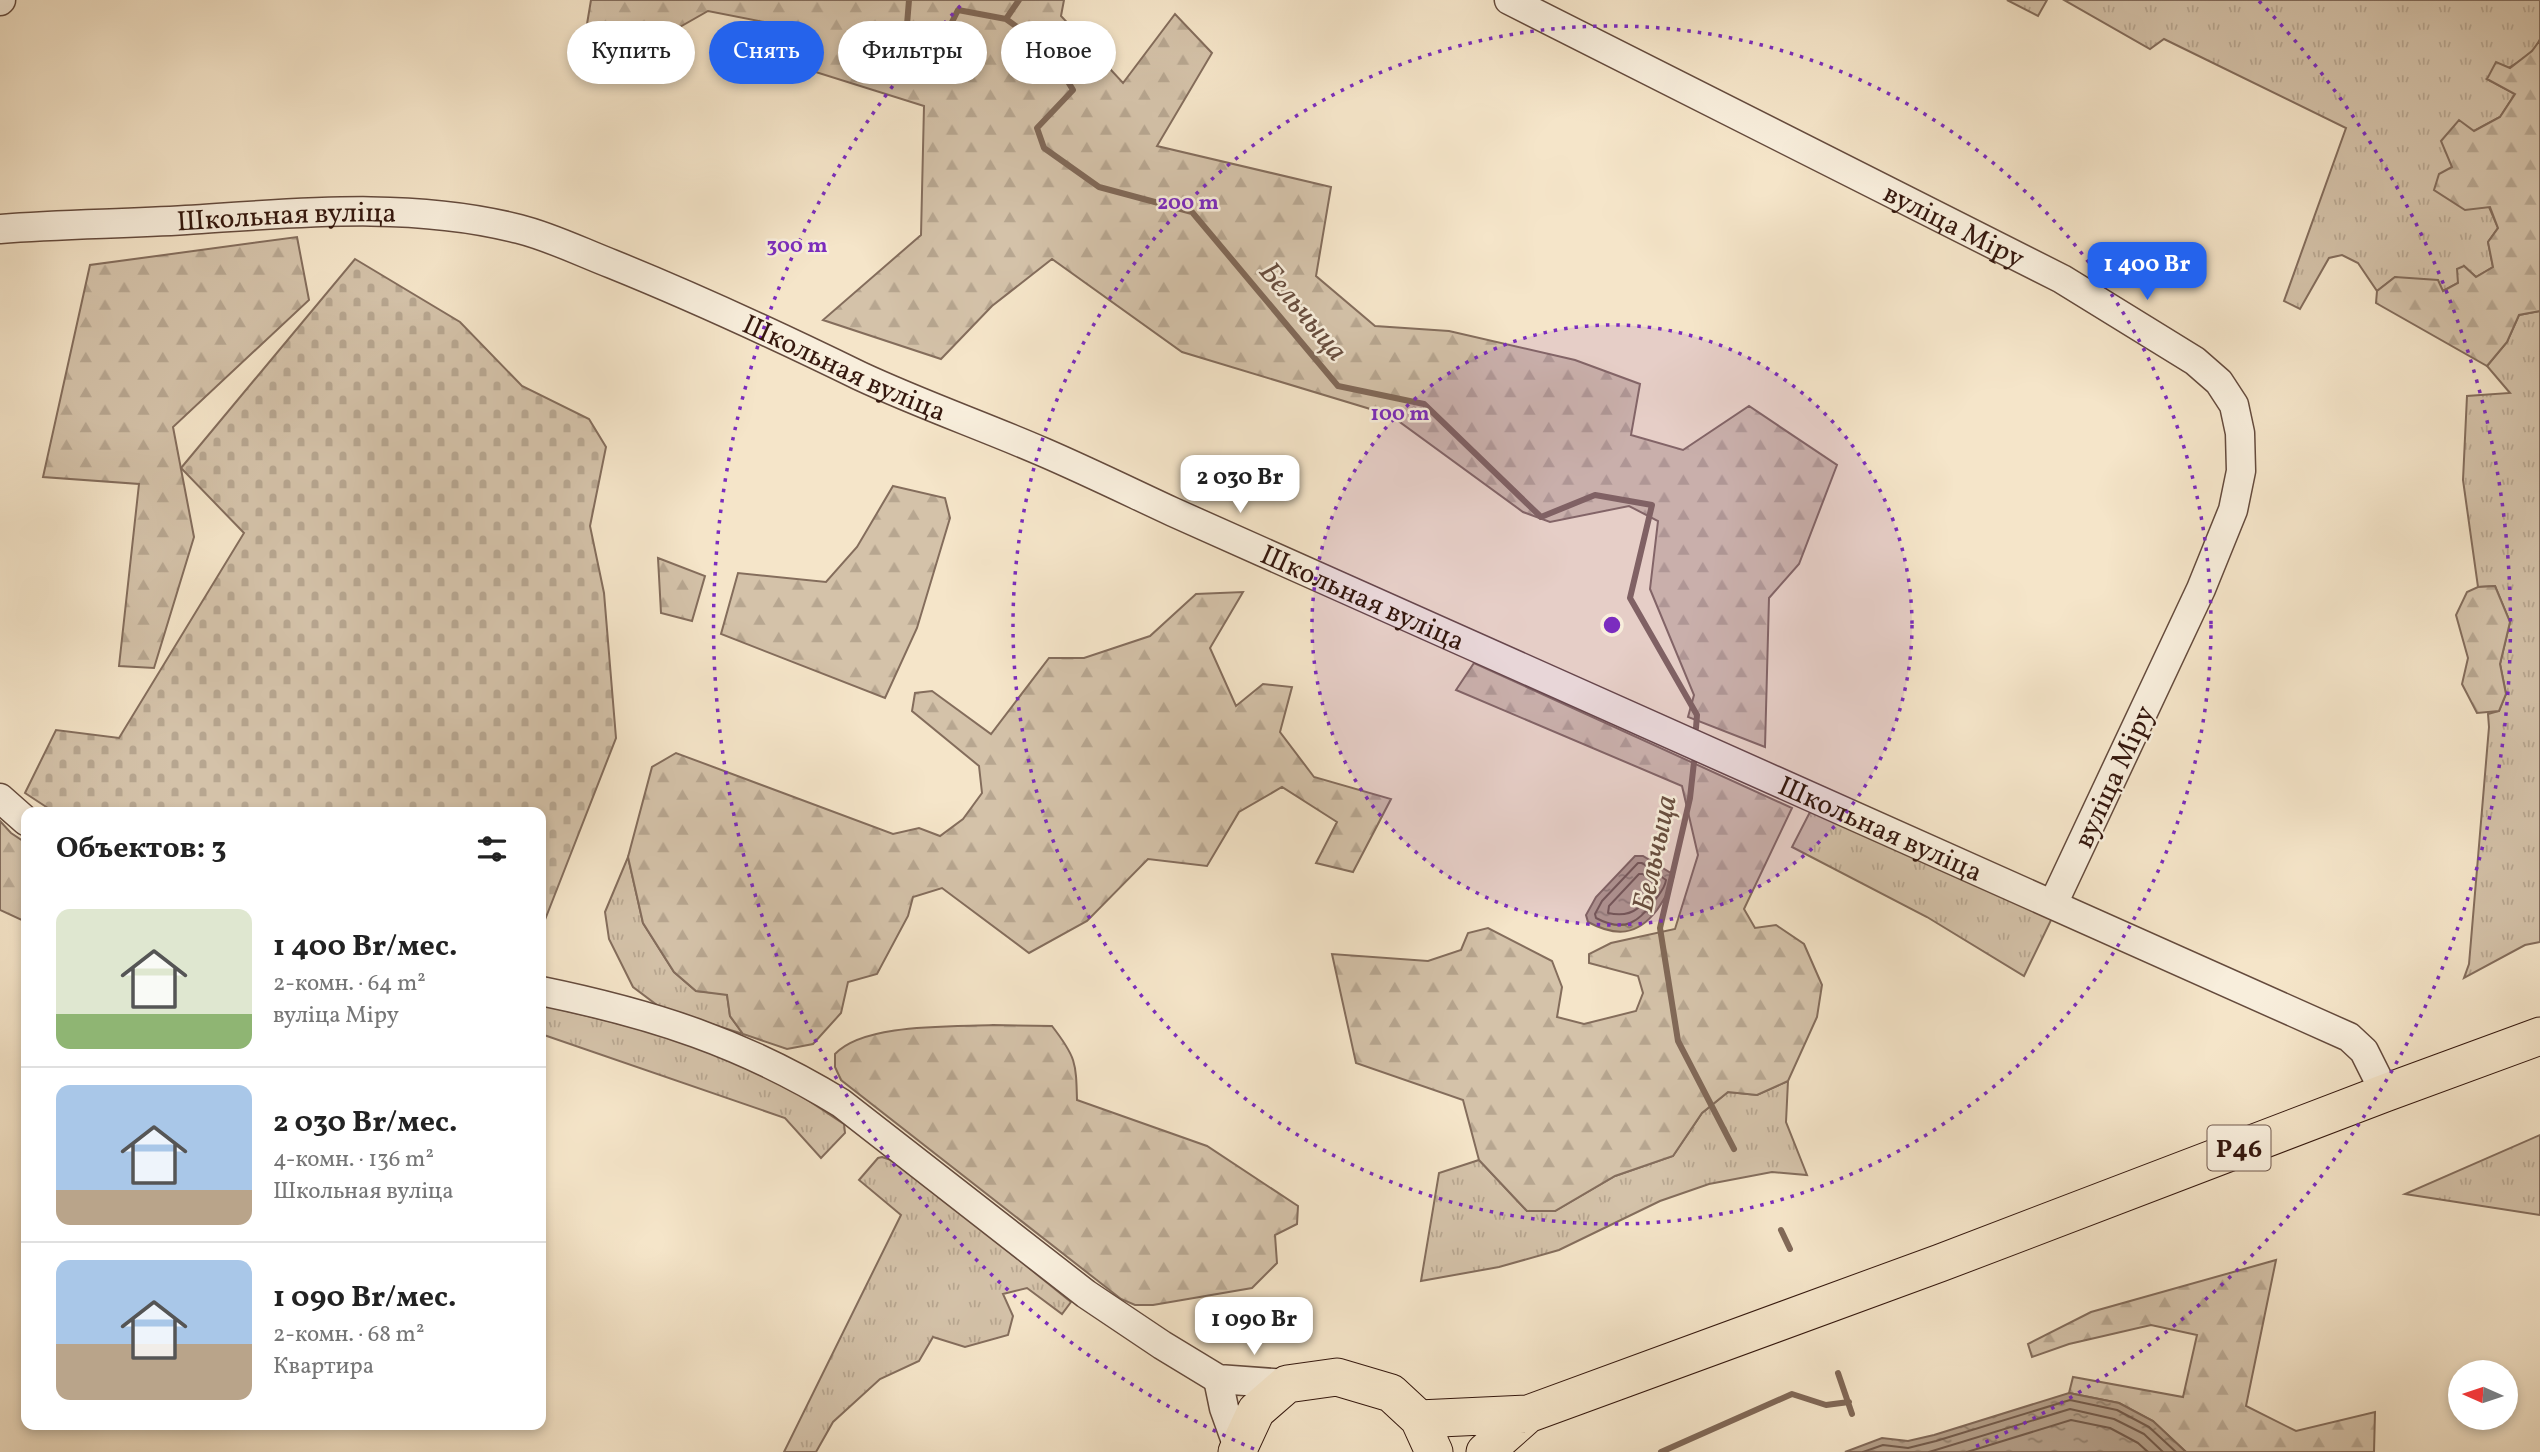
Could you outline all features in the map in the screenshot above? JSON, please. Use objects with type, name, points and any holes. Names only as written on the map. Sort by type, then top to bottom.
[{"type":"main road","name":"Р46","points":[[1419,1419],[1528,1414],[1940,1263],[2540,1036]]},
{"type":"main road","points":[[1237,1450],[1256,1411],[1287,1384],[1337,1377],[1391,1393],[1419,1419],[1434,1452]]},
{"type":"main road","name":"Р46","points":[[1485,1452],[1528,1414]]},
{"type":"street","name":"вуліца Міру","points":[[1509,0],[2062,279],[2195,361],[2219,382],[2234,405],[2240,433],[2241,471],[2233,510],[2201,589],[2053,904]]},
{"type":"street","name":"Школьная вуліца","points":[[0,229],[328,212],[395,212],[433,214],[477,221],[548,238],[660,284],[786,339],[864,377],[1045,453],[2349,1037],[2364,1051],[2385,1093]]},
{"type":"street","points":[[0,797],[21,816]]},
{"type":"street","points":[[546,993],[645,1016],[698,1033],[755,1055],[800,1078],[841,1103],[1087,1294],[1162,1345],[1218,1379],[1287,1384]]},
{"type":"street","points":[[1218,1379],[1237,1450]]},
{"type":"green space","points":[[591,0],[1064,0],[1061,16],[1066,21],[1001,21],[1001,84],[1116,84],[1116,75],[1123,83],[1175,14],[1212,53],[1157,146],[1331,187],[1316,276],[1375,326],[1449,331],[1575,360],[1640,384],[1631,435],[1683,450],[1749,406],[1837,465],[1799,564],[1769,598],[1765,747],[1688,717],[1694,695],[1650,589],[1658,521],[1629,506],[1550,522],[1523,512],[1390,415],[1182,352],[1052,259],[992,306],[941,359],[823,320],[921,235],[924,106],[854,84],[987,84],[987,21],[838,21],[838,79],[824,75],[824,21],[759,21],[708,11],[690,21],[588,21]]},
{"type":"green space","points":[[2007,0],[2047,0],[2038,16]]},
{"type":"green space","points":[[2064,0],[2540,0],[2540,39],[2537,45],[2517,63],[2487,79],[2515,94],[2500,117],[2474,131],[2489,207],[2498,228],[2488,242],[2493,267],[2476,277],[2464,266],[2458,283],[2443,291],[2395,277],[2377,291],[2358,263],[2342,255],[2329,258],[2300,309],[2284,301],[2346,128],[2164,39],[2150,49]]},
{"type":"green space","points":[[2540,40],[2540,311],[2519,315],[2507,342],[2487,366],[2376,303],[2377,291],[2395,277],[2438,280],[2443,291],[2458,283],[2457,269],[2464,266],[2476,277],[2493,267],[2488,242],[2498,228],[2490,207],[2465,210],[2434,190],[2439,174],[2452,167],[2441,141],[2459,120],[2474,131],[2500,117],[2515,94],[2487,79],[2496,62],[2510,68],[2532,51]]},
{"type":"green space","points":[[297,237],[309,300],[173,427],[194,537],[154,668],[119,666],[139,484],[43,477],[90,265]]},
{"type":"green space","points":[[355,259],[460,322],[522,386],[589,419],[606,447],[590,526],[604,593],[616,738],[546,917],[546,807],[46,807],[25,793],[56,730],[119,738],[244,533],[181,468]]},
{"type":"green space","points":[[2540,311],[2540,942],[2525,945],[2464,978],[2469,964],[2488,714],[2499,711],[2506,694],[2500,664],[2510,622],[2495,586],[2478,587],[2463,480],[2467,396],[2510,393],[2487,366],[2507,342],[2519,315]]},
{"type":"green space","points":[[893,486],[945,498],[950,518],[917,628],[885,698],[721,634],[738,573],[826,582],[857,547]]},
{"type":"green space","points":[[658,558],[705,576],[692,621],[661,613]]},
{"type":"green space","points":[[2495,586],[2510,622],[2500,664],[2506,694],[2499,711],[2477,713],[2462,684],[2468,658],[2456,615],[2467,592],[2478,587]]},
{"type":"green space","points":[[1243,592],[1210,648],[1236,706],[1263,684],[1292,687],[1280,732],[1314,777],[1391,799],[1353,872],[1316,863],[1337,822],[1282,787],[1239,812],[1207,866],[1148,859],[1087,921],[1029,953],[942,888],[913,897],[908,916],[877,974],[848,982],[841,1013],[813,1044],[787,1049],[743,1034],[730,1016],[727,995],[696,991],[674,972],[643,923],[628,857],[652,767],[676,753],[893,834],[919,828],[940,836],[963,819],[982,793],[979,766],[912,711],[915,693],[932,691],[991,734],[1049,658],[1084,658],[1150,636],[1196,594]]},
{"type":"green space","points":[[1474,663],[1792,808],[1744,909],[1755,928],[1776,925],[1804,944],[1822,985],[1817,1017],[1788,1081],[1757,1095],[1728,1092],[1702,1113],[1673,1156],[1615,1176],[1555,1211],[1527,1211],[1479,1160],[1463,1100],[1356,1063],[1332,954],[1428,961],[1461,950],[1468,933],[1488,928],[1552,961],[1562,987],[1557,1017],[1584,1024],[1636,1011],[1643,993],[1638,976],[1589,963],[1589,954],[1611,943],[1675,929],[1698,855],[1682,786],[1456,690]]},
{"type":"green space","points":[[1811,810],[2053,916],[2024,976],[1927,917],[1792,847]]},
{"type":"green space","points":[[0,821],[21,840],[21,920],[0,910]]},
{"type":"green space","points":[[628,857],[643,923],[674,972],[696,991],[727,994],[730,1016],[743,1034],[661,1008],[633,987],[609,939],[605,912]]},
{"type":"green space","points":[[546,1006],[671,1038],[747,1066],[784,1085],[844,1124],[845,1133],[821,1158],[785,1118],[546,1036]]},
{"type":"green space","points":[[993,1025],[1052,1026],[1073,1060],[1077,1100],[1207,1146],[1298,1206],[1297,1224],[1275,1235],[1277,1263],[1252,1288],[1153,1305],[1135,1305],[1121,1299],[841,1080],[835,1067],[835,1054],[848,1044],[866,1037],[909,1029]]},
{"type":"green space","points":[[1788,1081],[1786,1122],[1807,1175],[1772,1172],[1709,1184],[1660,1201],[1559,1250],[1499,1267],[1421,1281],[1439,1173],[1479,1160],[1527,1211],[1555,1211],[1615,1176],[1673,1156],[1702,1113],[1728,1092],[1757,1095]]},
{"type":"green space","points":[[2540,1135],[2540,1215],[2405,1194]]},
{"type":"green space","points":[[878,1158],[894,1161],[910,1172],[1071,1302],[1062,1314],[1027,1288],[1003,1294],[1013,1316],[1008,1335],[965,1347],[933,1337],[919,1361],[880,1379],[833,1422],[816,1452],[784,1452],[901,1215],[859,1180]]},
{"type":"green space","points":[[2276,1260],[2246,1406],[2296,1431],[2375,1412],[2374,1452],[2186,1452],[2153,1421],[2119,1403],[2069,1393],[2073,1377],[2183,1397],[2197,1335],[2151,1325],[2069,1344],[2032,1357],[2028,1344],[2091,1312]]},
{"type":"water","points":[[1635,856],[1643,856],[1674,875],[1657,910],[1642,925],[1625,931],[1608,930],[1588,922],[1586,915],[1596,897]]},
{"type":"water","points":[[2069,1393],[2119,1403],[2153,1421],[2186,1452],[1845,1452],[1882,1438],[1908,1441],[1934,1435]]},
{"type":"waterway","name":"Бельчыца","points":[[909,0],[906,37],[939,48],[958,10],[1006,19],[1049,50],[1073,90],[1037,128],[1044,148],[1099,187],[1192,212],[1338,386],[1424,404],[1541,517],[1595,495],[1652,505],[1630,598],[1697,715],[1696,728]]},
{"type":"waterway","points":[[1006,19],[1019,0]]},
{"type":"waterway","name":"Бельчыца","points":[[1694,762],[1690,798],[1660,928],[1678,1041],[1734,1149]]},
{"type":"waterway","name":"Бельчыца","points":[[1781,1230],[1790,1249]]},
{"type":"waterway","name":"Бельчыца","points":[[1838,1373],[1852,1414]]},
{"type":"waterway","points":[[1661,1452],[1792,1394],[1826,1405],[1849,1402]]}]
